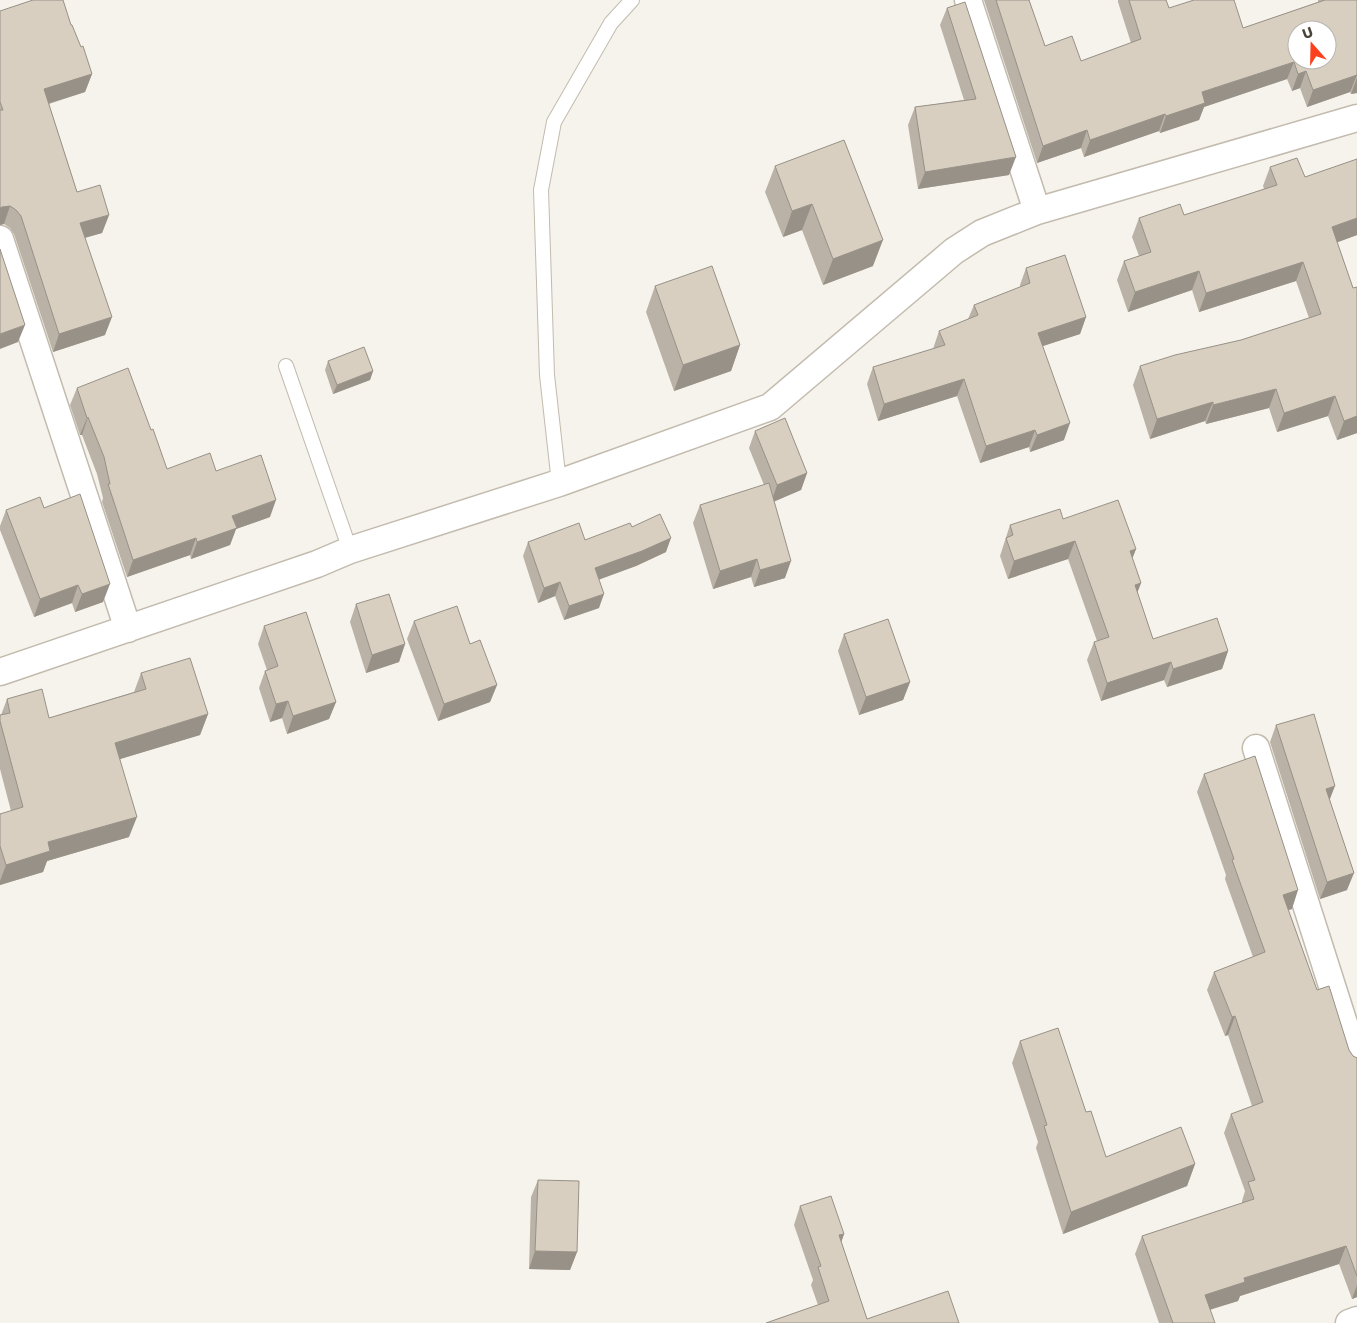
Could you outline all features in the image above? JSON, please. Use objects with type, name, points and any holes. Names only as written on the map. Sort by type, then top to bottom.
[{"type":"street","points":[[968,0],[1037,211]]},
{"type":"street","points":[[0,672],[317,564],[350,550],[559,483],[770,407],[954,252],[982,233],[1037,211],[1357,118]]},
{"type":"street","points":[[0,239],[128,629]]},
{"type":"street","points":[[1256,748],[1357,1064]]},
{"type":"street","points":[[1349,1323],[1357,1320]]},
{"type":"lane","points":[[559,483],[548,375],[541,190],[554,122],[611,24],[632,0]]},
{"type":"lane","points":[[286,366],[350,550]]},
{"type":"building","points":[[33,0],[63,0],[71,25],[81,47],[83,46],[92,74],[44,89],[77,192],[100,185],[109,215],[80,223],[112,317],[59,334],[21,216],[10,206],[0,208],[0,110],[3,110],[0,102],[0,11]]},
{"type":"building","points":[[996,0],[1029,0],[1045,46],[1072,36],[1081,61],[1141,39],[1129,0],[1166,0],[1169,8],[1194,0],[1234,0],[1243,28],[1325,0],[1357,0],[1357,75],[1313,90],[1306,71],[1298,74],[1297,70],[1337,70],[1337,20],[1287,20],[1287,64],[1202,92],[1205,103],[1166,116],[1165,114],[1090,140],[1087,130],[1043,146]]},
{"type":"building","points":[[965,2],[1016,157],[925,172],[915,107],[976,99],[947,8]]},
{"type":"building","points":[[844,140],[883,240],[833,259],[812,204],[792,211],[775,166]]},
{"type":"building","points":[[1297,158],[1305,177],[1357,159],[1357,218],[1332,227],[1353,288],[1357,287],[1357,416],[1344,421],[1335,396],[1284,413],[1276,389],[1213,405],[1213,402],[1157,419],[1140,366],[1175,355],[1241,340],[1321,314],[1303,262],[1206,293],[1199,271],[1135,292],[1124,261],[1151,252],[1139,218],[1180,204],[1184,215],[1277,185],[1270,167]]},
{"type":"building","points":[[0,249],[25,325],[0,334]]},
{"type":"building","points":[[1065,255],[1086,317],[1038,333],[1070,423],[1037,435],[1035,430],[986,446],[964,379],[884,404],[873,367],[945,345],[939,331],[978,315],[974,305],[1030,283],[1026,268]]},
{"type":"building","points":[[712,266],[740,345],[683,365],[655,286]]},
{"type":"building","points":[[364,347],[373,371],[337,385],[328,361]]},
{"type":"building","points":[[128,368],[167,469],[210,453],[216,471],[261,455],[276,500],[232,516],[237,528],[197,542],[196,538],[133,560],[108,484],[110,484],[104,457],[87,418],[77,388]]},
{"type":"building","points":[[785,418],[807,473],[777,485],[755,431]]},
{"type":"building","points":[[769,483],[791,561],[760,570],[757,559],[720,571],[700,505]]},
{"type":"building","points":[[80,494],[110,584],[82,594],[78,585],[40,599],[6,510],[40,497],[44,508]]},
{"type":"building","points":[[1118,500],[1136,549],[1130,551],[1141,583],[1135,585],[1153,639],[1217,618],[1228,651],[1173,669],[1171,662],[1107,683],[1094,642],[1109,637],[1075,541],[1014,561],[1006,538],[1013,535],[1010,525],[1060,509],[1063,519]]},
{"type":"building","points":[[660,514],[671,538],[595,568],[604,594],[569,606],[560,582],[544,588],[528,542],[579,523],[585,540],[630,523],[632,527]]},
{"type":"building","points":[[389,594],[405,644],[372,655],[356,604]]},
{"type":"building","points":[[457,606],[470,644],[480,640],[497,685],[444,704],[414,621]]},
{"type":"building","points":[[306,612],[336,702],[293,716],[288,701],[276,704],[265,671],[278,666],[264,626]]},
{"type":"building","points":[[888,619],[910,682],[866,697],[844,634]]},
{"type":"building","points":[[190,658],[208,714],[115,743],[137,817],[48,842],[50,851],[6,865],[0,846],[0,814],[23,807],[0,721],[0,715],[10,713],[7,699],[42,689],[49,718],[146,689],[141,673]]},
{"type":"building","points":[[1314,714],[1335,786],[1326,789],[1354,873],[1327,882],[1276,725]]},
{"type":"building","points":[[1255,756],[1298,890],[1283,895],[1317,990],[1329,986],[1349,1050],[1357,1058],[1357,1276],[1346,1246],[1244,1278],[1245,1282],[1205,1295],[1215,1323],[1173,1323],[1142,1236],[1254,1199],[1248,1182],[1255,1180],[1231,1114],[1263,1102],[1235,1016],[1232,1017],[1214,972],[1265,952],[1204,774]]},
{"type":"building","points":[[1058,1028],[1086,1112],[1091,1111],[1106,1157],[1181,1127],[1195,1164],[1071,1212],[1044,1126],[1047,1125],[1020,1041]]},
{"type":"building","points":[[538,1180],[579,1181],[577,1252],[535,1251]]},
{"type":"building","points":[[831,1196],[844,1234],[839,1235],[867,1319],[948,1291],[959,1323],[766,1323],[829,1301],[818,1267],[821,1266],[800,1206]]}]
